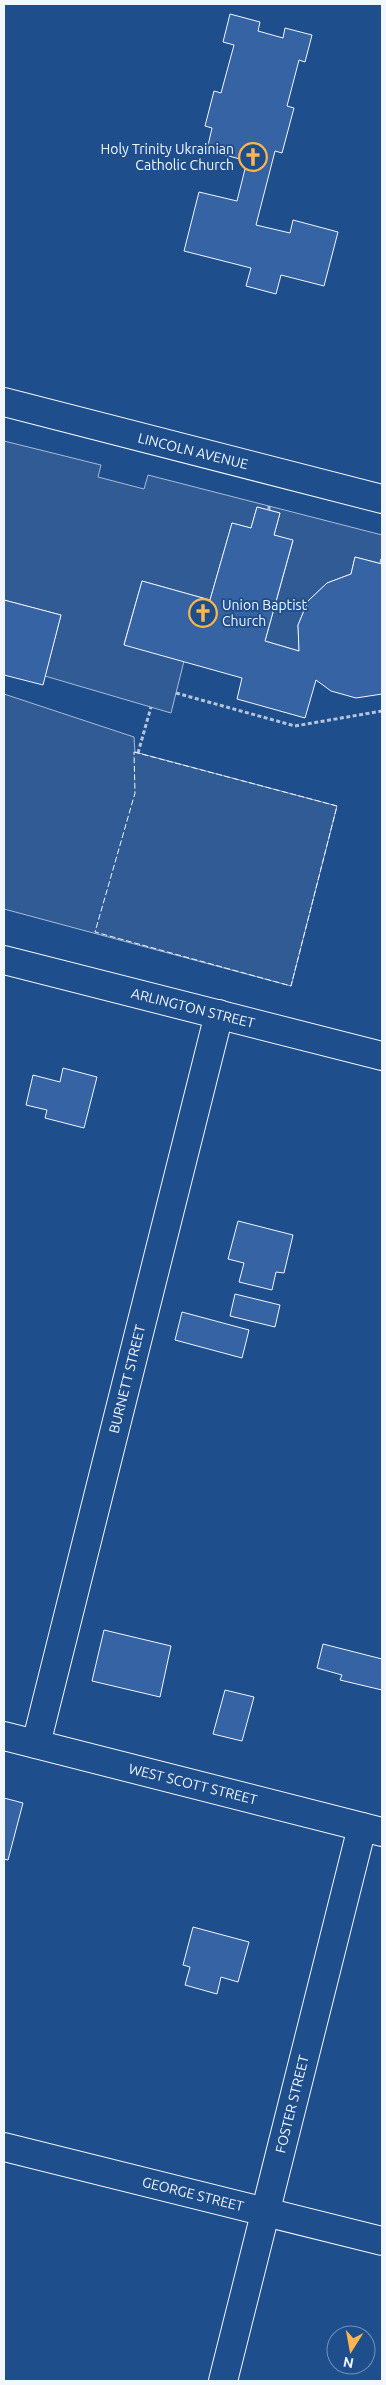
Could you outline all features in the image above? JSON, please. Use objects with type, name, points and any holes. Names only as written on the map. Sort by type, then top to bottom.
[{"type":"street","name":"LINCOLN AVENUE","points":[[4,402],[382,499]]},
{"type":"street","name":"ARLINGTON STREET","points":[[4,960],[382,1056]]},
{"type":"street","name":"BURNETT STREET","points":[[36,1744],[219,1014]]},
{"type":"street","name":"WEST SCOTT STREET","points":[[4,1736],[372,1829]]},
{"type":"street","name":"FOSTER STREET","points":[[223,2381],[265,2212],[372,1829]]},
{"type":"street","name":"GEORGE STREET","points":[[4,2147],[382,2241]]},
{"type":"path","points":[[381,563],[382,557]]},
{"type":"path","points":[[176,693],[294,726],[382,711]]},
{"type":"path","points":[[138,753],[151,707]]},
{"type":"shaded area","points":[[4,441],[101,465],[98,477],[144,489],[148,475],[382,535],[382,564],[355,557],[351,574],[327,583],[308,601],[298,625],[299,651],[265,641],[293,541],[274,535],[280,513],[257,507],[251,528],[232,523],[210,600],[142,581],[124,644],[184,661],[171,713],[45,676],[61,615],[4,600]]},
{"type":"shaded area","points":[[4,694],[134,737],[135,752],[337,806],[291,986],[4,909]]},
{"type":"building","name":"Holy Trinity Ukrainian Catholic Church","points":[[230,14],[260,22],[258,31],[283,38],[285,28],[312,35],[305,62],[299,60],[287,106],[294,108],[282,153],[275,151],[256,225],[290,233],[293,220],[338,232],[324,286],[281,275],[276,294],[246,286],[251,268],[184,251],[199,192],[237,201],[247,161],[207,150],[212,128],[205,126],[214,91],[221,93],[234,45],[223,42]]},
{"type":"building","name":"Union Baptist Church","points":[[257,507],[280,513],[274,535],[293,540],[265,641],[299,651],[298,625],[308,601],[327,583],[351,574],[355,557],[382,564],[382,694],[356,698],[331,691],[316,680],[305,718],[237,699],[242,678],[124,645],[142,581],[210,600],[232,523],[251,528]]},
{"type":"building","points":[[4,600],[61,615],[43,685],[4,675]]},
{"type":"building","points":[[63,1068],[97,1077],[84,1128],[45,1118],[47,1110],[26,1105],[33,1075],[60,1082]]},
{"type":"building","points":[[238,1221],[293,1235],[284,1273],[276,1272],[272,1290],[239,1282],[244,1263],[228,1259]]},
{"type":"building","points":[[235,1294],[280,1305],[275,1327],[230,1316]]},
{"type":"building","points":[[182,1312],[249,1330],[242,1358],[175,1340]]},
{"type":"building","points":[[104,1630],[171,1646],[160,1697],[92,1681]]},
{"type":"building","points":[[323,1644],[382,1659],[382,1690],[340,1680],[342,1675],[317,1668]]},
{"type":"building","points":[[225,1690],[254,1697],[242,1741],[213,1734]]},
{"type":"building","points":[[4,1798],[23,1803],[8,1860],[4,1859]]},
{"type":"building","points":[[193,1927],[249,1942],[238,1982],[221,1977],[217,1994],[185,1985],[190,1967],[183,1965]]},
{"type":"fence","points":[[134,752],[337,806],[291,986],[95,932],[135,793],[134,752]]},
{"type":"place","name":"Holy Trinity Ukrainian Catholic Church","points":[[253,157]]},
{"type":"place","name":"Union Baptist Church","points":[[203,613]]}]
